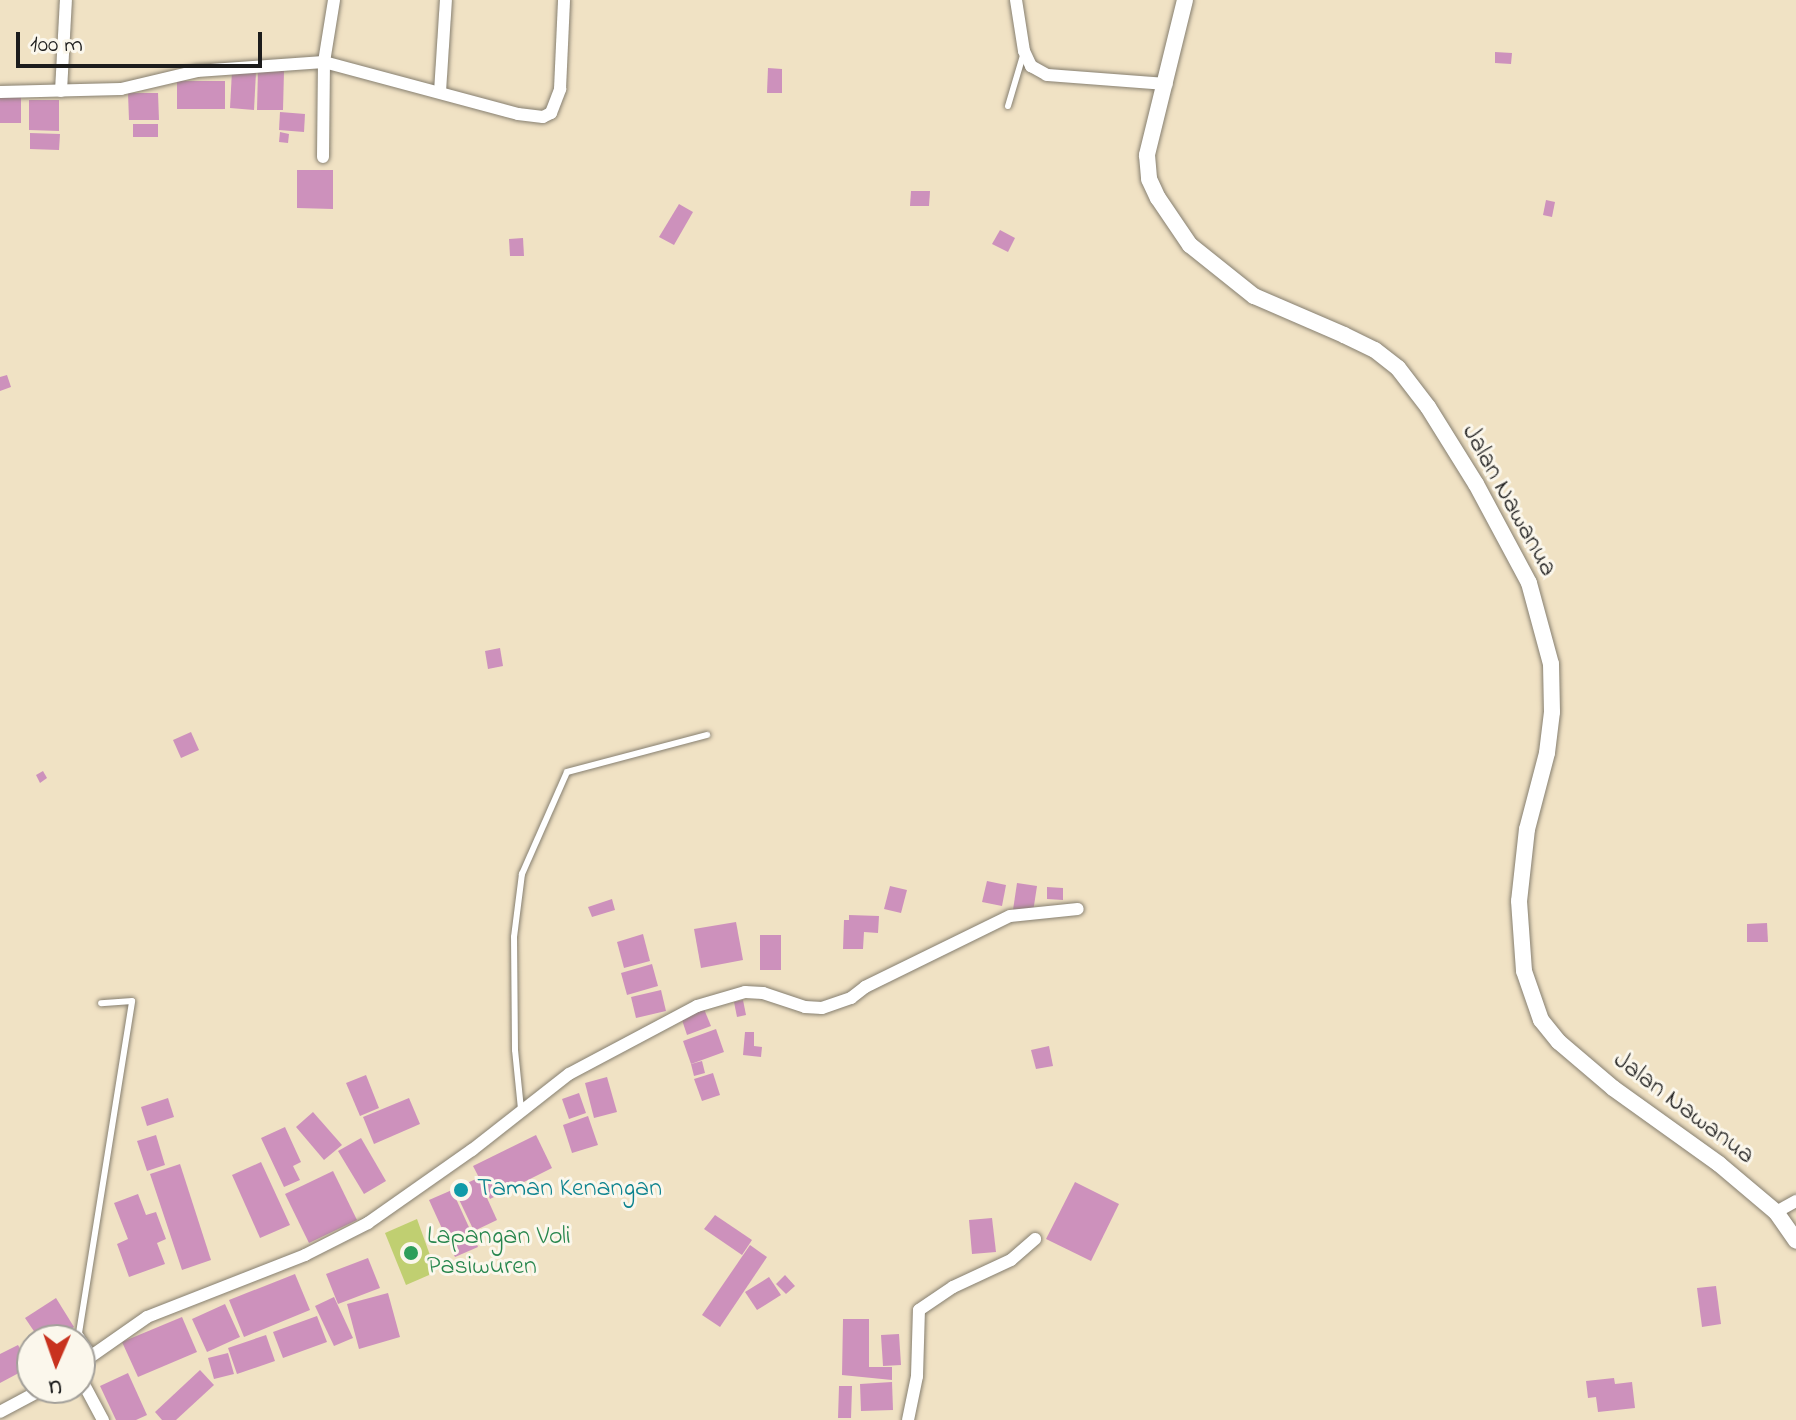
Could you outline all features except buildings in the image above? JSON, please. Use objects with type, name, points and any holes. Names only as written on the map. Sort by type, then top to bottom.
[{"type":"street","points":[[61,91],[66,0]]},
{"type":"street","points":[[323,157],[324,62],[334,0]]},
{"type":"street","points":[[440,92],[446,0]]},
{"type":"street","points":[[0,92],[121,89],[212,69],[324,62],[518,114],[543,117],[551,113],[560,89],[564,0]]},
{"type":"street","points":[[1016,0],[1024,51],[1031,66],[1047,75],[1167,84]]},
{"type":"street","name":"Jalan Nawanua","points":[[1185,0],[1167,84],[1147,155],[1149,179],[1190,245],[1254,296],[1375,350],[1398,368],[1428,407],[1468,471],[1529,583],[1551,664],[1552,712],[1547,753],[1527,829],[1519,901],[1524,971],[1541,1020],[1559,1042],[1613,1088],[1719,1164],[1776,1212],[1796,1241]]},
{"type":"street","points":[[96,1352],[147,1317],[305,1255],[368,1223],[472,1150],[569,1074],[697,1006],[745,992],[822,1008],[851,998],[865,987],[1010,916],[1078,909]]},
{"type":"street","points":[[1776,1212],[1796,1201]]},
{"type":"street","points":[[908,1420],[917,1376],[919,1310],[940,1294],[1011,1260],[1035,1239]]},
{"type":"lane","points":[[1008,106],[1024,51]]},
{"type":"lane","points":[[521,1109],[515,1050],[514,937],[522,874],[567,772],[707,735]]},
{"type":"lane","points":[[80,1324],[132,1001],[101,1003]]},
{"type":"green space","name":"Lapangan Voli Pasiwuren","points":[[417,1219],[436,1272],[406,1285],[385,1233]]},
{"type":"place","name":"Taman Kenangan","points":[[461,1190]]},
{"type":"place","name":"Lapangan Voli Pasiwuren","points":[[411,1253]]}]
